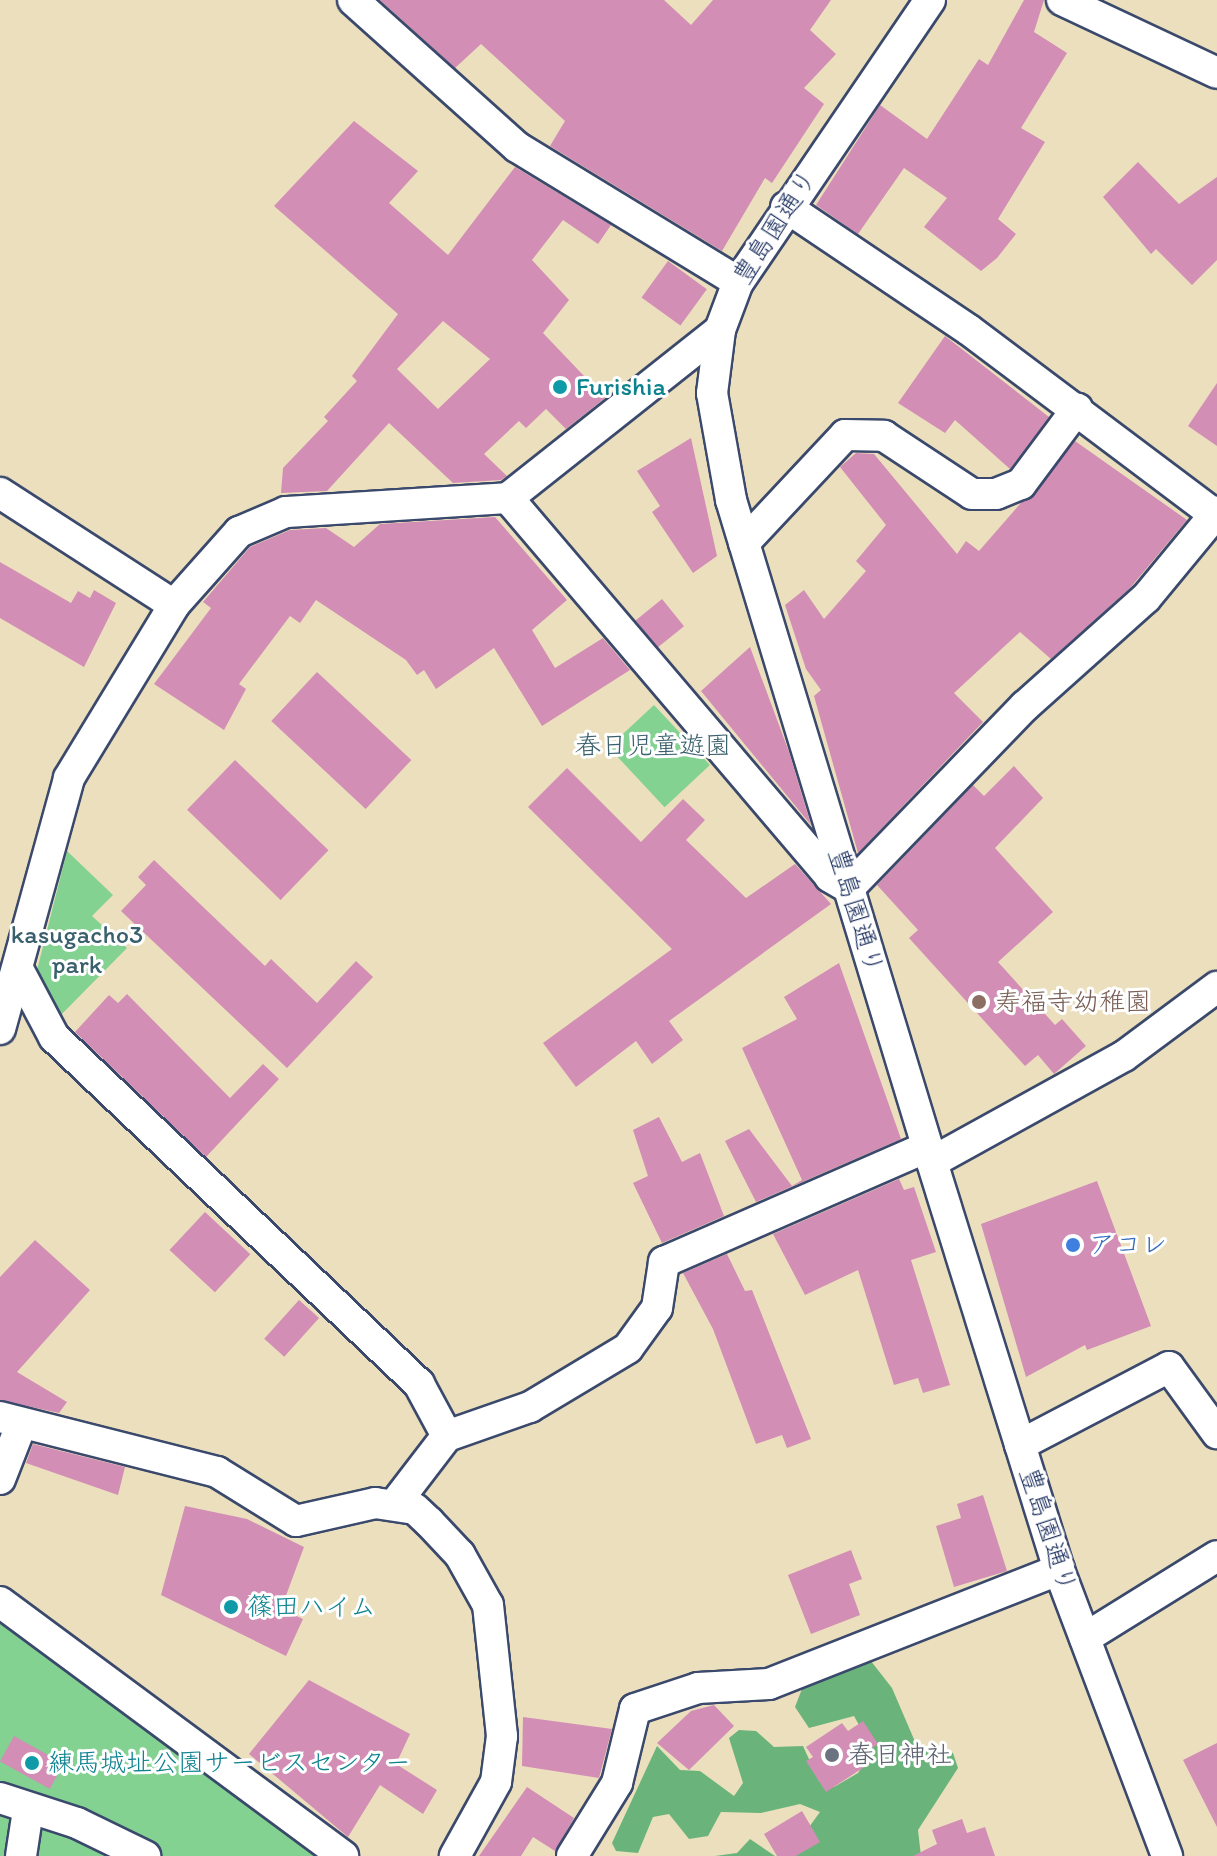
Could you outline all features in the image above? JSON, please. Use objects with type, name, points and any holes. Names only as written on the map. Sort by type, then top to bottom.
[{"type":"street","points":[[353,0],[517,147],[738,282]]},
{"type":"street","name":"豊島園通り","points":[[930,0],[786,207],[738,282],[720,330],[712,393],[744,543],[1020,1445],[1059,1570],[1167,1856]]},
{"type":"street","points":[[1062,0],[1217,73]]},
{"type":"street","points":[[508,498],[830,877],[849,888],[1025,706],[1146,598],[1216,514],[1077,409],[786,207]]},
{"type":"street","points":[[0,1029],[69,778],[174,605],[239,532],[261,520],[508,498],[720,330]]},
{"type":"street","points":[[744,543],[845,435],[884,436],[972,494],[996,494],[1021,484],[1077,409]]},
{"type":"street","points":[[0,493],[174,605]]},
{"type":"street","points":[[18,969],[54,1037],[419,1384],[447,1436]]},
{"type":"street","points":[[394,1505],[447,1436],[517,1413],[628,1348],[657,1308],[664,1262],[930,1155],[1124,1056],[1217,987]]},
{"type":"street","points":[[1020,1445],[1169,1367],[1217,1433]]},
{"type":"street","points":[[0,1479],[11,1421],[217,1472],[296,1521],[394,1505],[415,1509],[450,1544],[488,1605],[504,1758],[455,1856]]},
{"type":"street","points":[[1085,1638],[1217,1556]]},
{"type":"street","points":[[572,1856],[617,1783],[635,1709],[698,1688],[769,1684],[1059,1570]]},
{"type":"street","points":[[0,1602],[343,1856]]},
{"type":"street","points":[[0,1798],[28,1810],[77,1823],[145,1856]]},
{"type":"street","points":[[21,1856],[28,1810]]},
{"type":"green space","name":"春日児童遊園","points":[[654,705],[710,765],[665,807],[609,747]]},
{"type":"green space","name":"kasugacho3 park","points":[[67,851],[113,895],[92,916],[127,948],[57,1019],[35,978]]},
{"type":"green space","points":[[0,1623],[90,1687],[319,1856],[0,1856]]},
{"type":"green space","points":[[867,1656],[892,1688],[919,1751],[936,1746],[953,1753],[958,1768],[918,1830],[921,1856],[788,1856],[820,1812],[800,1804],[761,1813],[721,1812],[708,1836],[689,1839],[669,1814],[653,1817],[638,1853],[616,1851],[612,1843],[657,1746],[680,1770],[700,1771],[734,1796],[743,1783],[729,1738],[739,1730],[756,1731],[774,1747],[803,1746],[819,1781],[834,1787],[858,1773],[873,1750],[854,1716],[809,1728],[795,1707],[805,1681]]},
{"type":"green space","points":[[750,1839],[775,1856],[715,1856],[737,1853]]},
{"type":"building","points":[[380,0],[664,0],[691,25],[713,0],[831,0],[810,30],[836,54],[804,88],[824,104],[772,183],[765,178],[722,251],[550,146],[565,121],[481,44],[455,68]]},
{"type":"building","points":[[1024,0],[1044,0],[1034,32],[1067,53],[1021,128],[1045,142],[998,219],[1016,234],[997,258],[981,271],[924,227],[947,198],[904,168],[858,234],[816,205],[880,105],[927,139],[979,59],[988,65]]},
{"type":"building","points":[[354,121],[418,171],[389,203],[448,255],[515,167],[611,225],[598,244],[563,220],[532,260],[569,300],[543,333],[605,398],[566,429],[546,409],[526,428],[519,421],[484,454],[507,476],[501,480],[453,483],[389,423],[327,491],[281,493],[283,468],[328,421],[324,417],[357,381],[352,376],[398,314],[274,206]],"holes":[[[443,321],[490,359],[438,409],[397,369]]]},
{"type":"building","points":[[1138,162],[1179,204],[1217,177],[1217,260],[1192,285],[1156,249],[1151,254],[1103,197]]},
{"type":"building","points":[[668,261],[707,289],[680,326],[642,297]]},
{"type":"building","points":[[945,336],[1049,417],[1010,469],[955,420],[945,433],[898,403]]},
{"type":"building","points":[[1217,383],[1217,446],[1188,426]]},
{"type":"building","points":[[691,438],[717,556],[693,573],[652,512],[660,506],[637,471]]},
{"type":"building","points":[[1075,441],[1187,520],[1130,588],[1051,659],[1020,632],[954,693],[983,722],[858,853],[814,696],[821,690],[806,669],[785,605],[804,590],[824,619],[866,571],[856,561],[886,525],[840,467],[856,453],[874,454],[957,554],[966,541],[979,551]]},
{"type":"building","points":[[495,517],[567,600],[532,630],[555,668],[603,638],[630,670],[542,726],[494,648],[436,689],[424,670],[417,675],[406,660],[316,600],[300,623],[290,616],[239,684],[246,689],[224,730],[154,684],[211,608],[203,602],[250,547],[290,530],[326,528],[354,547],[380,524]]},
{"type":"building","points":[[0,562],[71,603],[78,591],[90,598],[94,590],[116,603],[84,667],[0,618]]},
{"type":"building","points":[[662,599],[684,626],[658,648],[636,620]]},
{"type":"building","points":[[750,647],[789,752],[811,825],[701,691]]},
{"type":"building","points":[[317,672],[411,760],[366,809],[271,721]]},
{"type":"building","points":[[235,760],[329,850],[281,900],[187,810]]},
{"type":"building","points":[[1014,766],[1043,798],[995,848],[1053,912],[998,962],[1055,1025],[1062,1019],[1086,1046],[1054,1074],[1038,1055],[1025,1066],[909,938],[918,930],[877,885],[973,785],[984,796]]},
{"type":"building","points":[[567,768],[641,842],[683,799],[705,820],[686,840],[746,898],[795,864],[831,904],[669,1021],[683,1040],[652,1064],[636,1041],[576,1087],[543,1043],[672,949],[528,807]]},
{"type":"building","points":[[154,860],[265,966],[271,959],[317,1003],[356,961],[373,977],[287,1068],[121,911],[146,885],[138,877]]},
{"type":"building","points":[[839,963],[901,1139],[756,1202],[725,1141],[749,1129],[792,1186],[802,1180],[742,1048],[797,1019],[784,997]]},
{"type":"building","points":[[127,994],[230,1098],[263,1064],[279,1079],[206,1157],[75,1032],[109,995],[118,1003]]},
{"type":"building","points":[[659,1117],[682,1162],[700,1153],[724,1216],[662,1243],[633,1183],[648,1176],[633,1130]]},
{"type":"building","points":[[899,1179],[904,1190],[914,1187],[936,1252],[911,1260],[950,1385],[923,1393],[918,1378],[894,1385],[858,1270],[805,1295],[773,1234]]},
{"type":"building","points":[[1097,1181],[1151,1326],[1087,1350],[1085,1345],[1026,1377],[981,1224]]},
{"type":"building","points":[[205,1212],[250,1254],[215,1292],[170,1250]]},
{"type":"building","points":[[35,1240],[90,1290],[17,1372],[67,1402],[59,1413],[0,1400],[0,1277]]},
{"type":"building","points":[[727,1254],[745,1291],[752,1290],[811,1439],[787,1448],[782,1435],[756,1444],[713,1329],[683,1273]]},
{"type":"building","points":[[299,1300],[319,1318],[284,1357],[264,1339]]},
{"type":"building","points":[[33,1444],[125,1467],[118,1495],[26,1463]]},
{"type":"building","points":[[983,1495],[1007,1571],[954,1587],[936,1526],[961,1518],[957,1504]]},
{"type":"building","points":[[185,1506],[247,1519],[304,1547],[281,1609],[303,1619],[286,1656],[161,1595]]},
{"type":"building","points":[[851,1550],[862,1579],[849,1584],[860,1615],[811,1634],[788,1575]]},
{"type":"building","points":[[309,1680],[410,1734],[396,1764],[437,1790],[423,1814],[380,1785],[348,1837],[249,1754]]},
{"type":"building","points":[[714,1705],[734,1726],[689,1770],[657,1743],[691,1711]]},
{"type":"building","points":[[523,1717],[612,1729],[599,1778],[522,1766]]},
{"type":"building","points":[[863,1721],[878,1744],[863,1754],[869,1764],[826,1792],[806,1761],[813,1757],[806,1747],[842,1723],[848,1731]]},
{"type":"building","name":"練馬城址公園サービスセンター","points":[[14,1736],[64,1764],[50,1789],[0,1761]]},
{"type":"building","points":[[1217,1743],[1217,1827],[1183,1760]]},
{"type":"building","points":[[527,1787],[574,1818],[555,1851],[533,1837],[521,1856],[479,1856]]},
{"type":"building","points":[[802,1811],[820,1842],[796,1856],[777,1856],[764,1834]]},
{"type":"building","points":[[962,1819],[967,1833],[985,1827],[995,1856],[913,1856],[937,1844],[932,1830]]},
{"type":"place","name":"Furishia","points":[[560,387]]},
{"type":"place","name":"寿福寺幼稚園","points":[[979,1002]]},
{"type":"place","name":"アコレ","points":[[1073,1245]]},
{"type":"place","name":"篠田ハイム","points":[[231,1607]]},
{"type":"place","name":"春日神社","points":[[832,1755]]},
{"type":"place","name":"練馬城址公園サービスセンター","points":[[32,1763]]}]
